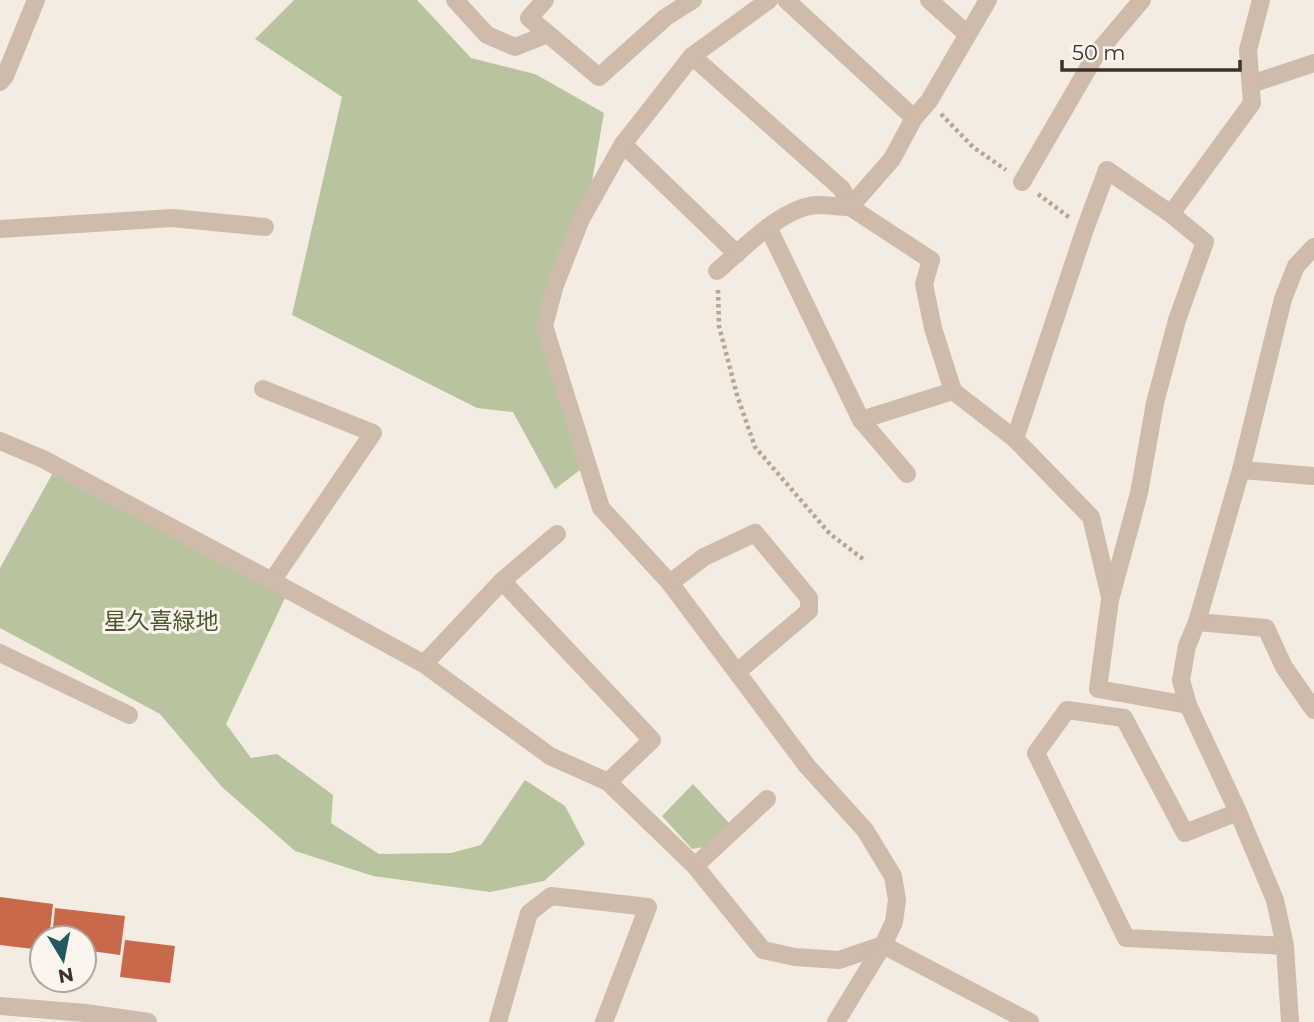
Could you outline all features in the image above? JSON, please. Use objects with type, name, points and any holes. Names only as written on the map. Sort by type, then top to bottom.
[{"type":"street","points":[[0,82],[5,76],[36,0]]},
{"type":"street","points":[[455,0],[487,35],[515,47],[548,34]]},
{"type":"street","points":[[545,0],[529,18],[599,77],[666,17],[694,0]]},
{"type":"street","points":[[769,0],[692,56],[623,144],[581,219],[555,285],[544,326],[601,508],[670,583],[807,766],[865,830],[893,876],[897,900],[894,922],[883,946],[836,1022]]},
{"type":"street","points":[[786,0],[914,117]]},
{"type":"street","points":[[929,0],[967,34]]},
{"type":"street","points":[[850,207],[892,159],[914,117],[929,101],[988,0]]},
{"type":"street","points":[[1022,182],[1097,53],[1142,0]]},
{"type":"street","points":[[1171,215],[1252,103],[1248,50],[1261,0]]},
{"type":"street","points":[[692,56],[842,189],[850,207]]},
{"type":"street","points":[[1251,84],[1314,63]]},
{"type":"street","points":[[623,144],[737,254]]},
{"type":"street","points":[[1015,439],[1107,170],[1205,242],[1177,320],[1155,402],[1139,493],[1110,600],[1098,689],[1188,705]]},
{"type":"street","points":[[717,271],[777,220],[814,205],[850,207],[931,260],[924,284],[933,328],[953,391],[1015,439],[1091,517],[1110,600]]},
{"type":"street","points":[[0,229],[172,218],[265,227]]},
{"type":"street","points":[[768,227],[861,420],[907,474]]},
{"type":"street","points":[[1290,1022],[1284,946],[1275,900],[1188,705],[1181,680],[1187,646],[1197,622],[1241,470],[1283,299],[1296,267],[1314,247]]},
{"type":"street","points":[[263,389],[373,433],[272,581]]},
{"type":"street","points":[[861,420],[953,391]]},
{"type":"street","points":[[0,441],[43,459],[424,664],[550,756],[608,782],[695,866],[763,950],[795,957],[839,960],[883,946],[1030,1022]]},
{"type":"street","points":[[1241,470],[1314,476]]},
{"type":"street","points":[[670,583],[704,557],[755,533],[809,598],[809,611],[737,672]]},
{"type":"street","points":[[424,664],[502,582],[557,534]]},
{"type":"street","points":[[502,582],[652,740],[608,782]]},
{"type":"street","points":[[1197,622],[1266,628],[1284,667],[1314,710]]},
{"type":"street","points":[[0,653],[129,715]]},
{"type":"street","points":[[1238,812],[1185,833],[1124,718],[1067,710],[1036,753],[1126,938],[1284,946]]},
{"type":"street","points":[[695,866],[767,799]]},
{"type":"street","points":[[498,1022],[529,913],[551,896],[648,907],[604,1022]]},
{"type":"street","points":[[0,1006],[86,1013],[148,1022]]},
{"type":"path","points":[[717,271],[719,326],[737,396],[755,447],[830,534],[863,559]]},
{"type":"green space","points":[[294,0],[417,0],[471,58],[535,74],[604,113],[584,227],[537,330],[584,467],[555,489],[513,412],[477,408],[292,315],[342,97],[255,39]]},
{"type":"green space","name":"星久喜緑地","points":[[54,471],[286,596],[226,724],[251,758],[277,754],[333,795],[331,823],[379,854],[451,853],[481,845],[525,780],[565,806],[585,844],[544,881],[490,892],[373,876],[295,851],[222,787],[160,714],[0,628],[0,568]]},
{"type":"green space","points":[[693,784],[729,823],[704,847],[692,849],[662,816]]},
{"type":"building","points":[[0,897],[53,904],[51,924],[28,924],[28,948],[0,945]]},
{"type":"building","points":[[55,908],[125,916],[120,955],[98,952],[98,924],[53,924]]},
{"type":"building","points":[[125,940],[175,946],[170,983],[120,977]]}]
